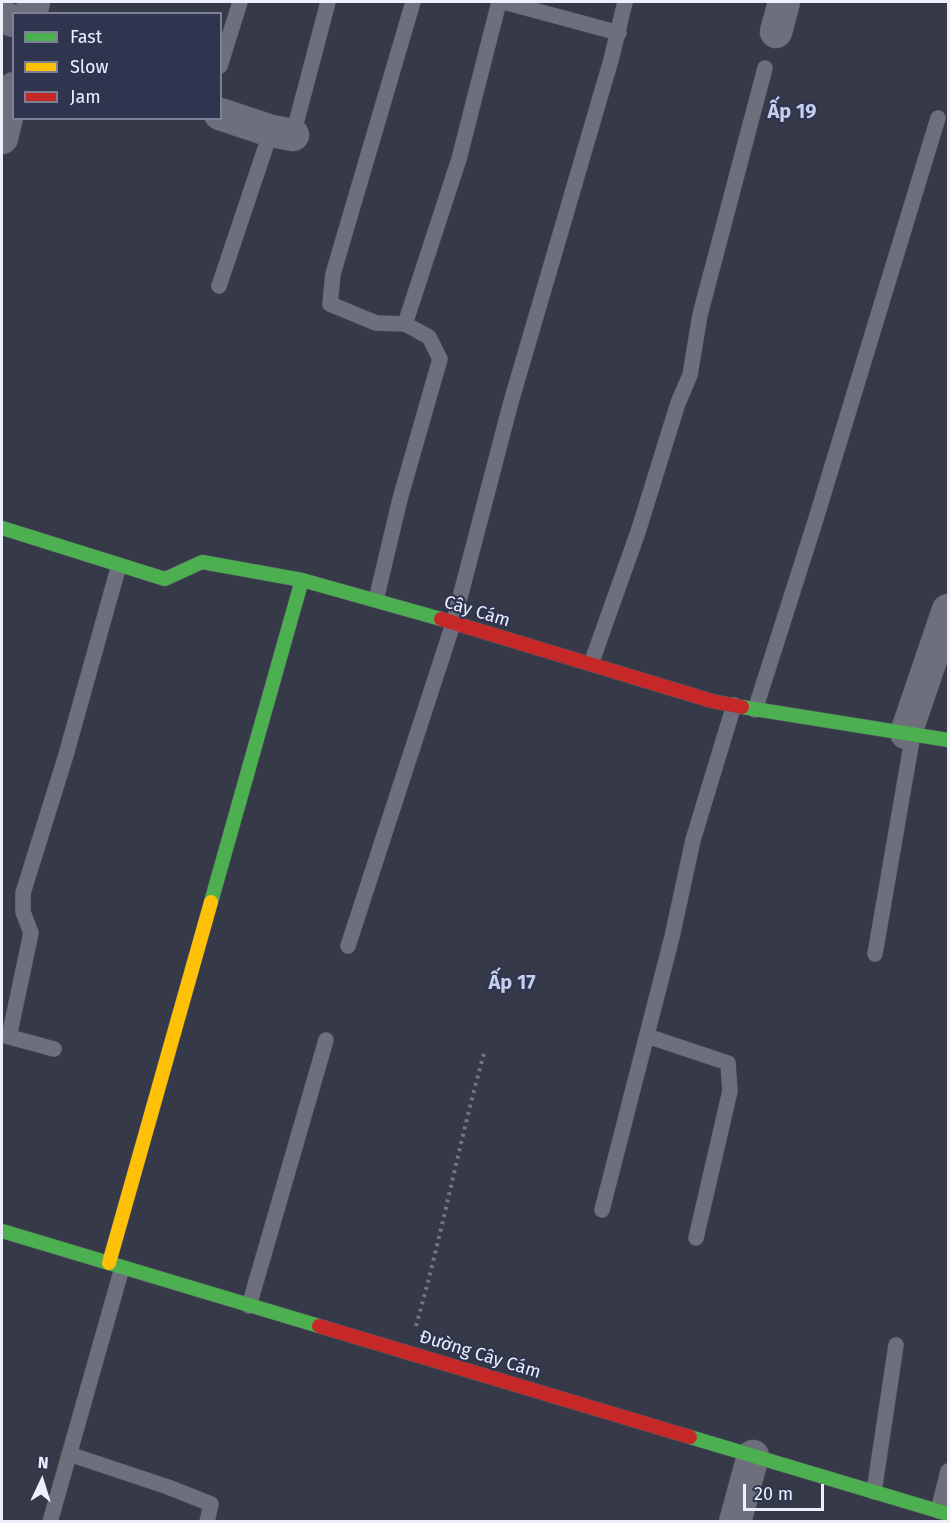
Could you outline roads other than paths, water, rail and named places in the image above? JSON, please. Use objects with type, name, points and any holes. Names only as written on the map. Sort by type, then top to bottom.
[{"type":"street","points":[[776,32],[784,2]]},
{"type":"street","points":[[2,138],[8,99]]},
{"type":"street","points":[[222,115],[282,133]]},
{"type":"street","name":"Cây Cám","points":[[4,529],[165,579],[202,562],[302,580],[712,700],[755,710],[948,740]]},
{"type":"street","points":[[116,1265],[302,580]]},
{"type":"street","points":[[910,734],[948,610]]},
{"type":"street","name":"Đường Cây Cám","points":[[2,1231],[943,1513]]},
{"type":"street","points":[[735,1521],[753,1456]]},
{"type":"lane","points":[[222,60],[240,2]]},
{"type":"lane","points":[[219,286],[282,133],[328,2]]},
{"type":"lane","points":[[376,600],[400,499],[440,359],[429,337],[405,324],[376,322],[330,304],[333,274],[413,2]]},
{"type":"lane","points":[[405,324],[459,159],[499,2]]},
{"type":"lane","points":[[504,2],[619,33]]},
{"type":"lane","points":[[348,946],[453,624],[511,402],[619,33],[625,2]]},
{"type":"lane","points":[[591,664],[638,532],[678,403],[690,375],[700,315],[765,68]]},
{"type":"lane","points":[[755,710],[815,522],[938,118]]},
{"type":"lane","points":[[2,549],[4,529]]},
{"type":"lane","points":[[54,1049],[5,1036],[31,933],[23,912],[23,893],[66,755],[119,565]]},
{"type":"lane","points":[[602,1210],[647,1036],[693,840],[734,705]]},
{"type":"lane","points":[[875,954],[910,734]]},
{"type":"lane","points":[[647,1036],[728,1063],[730,1091],[696,1238]]},
{"type":"lane","points":[[249,1306],[326,1040]]},
{"type":"lane","points":[[50,1521],[116,1265]]},
{"type":"lane","points":[[874,1492],[896,1345]]},
{"type":"lane","points":[[69,1454],[211,1504],[207,1521]]},
{"type":"lane","points":[[943,1513],[948,1471]]},
{"type":"district","name":"Ấp 19","points":[[792,112]]},
{"type":"district","name":"Ấp 17","points":[[512,983]]}]
